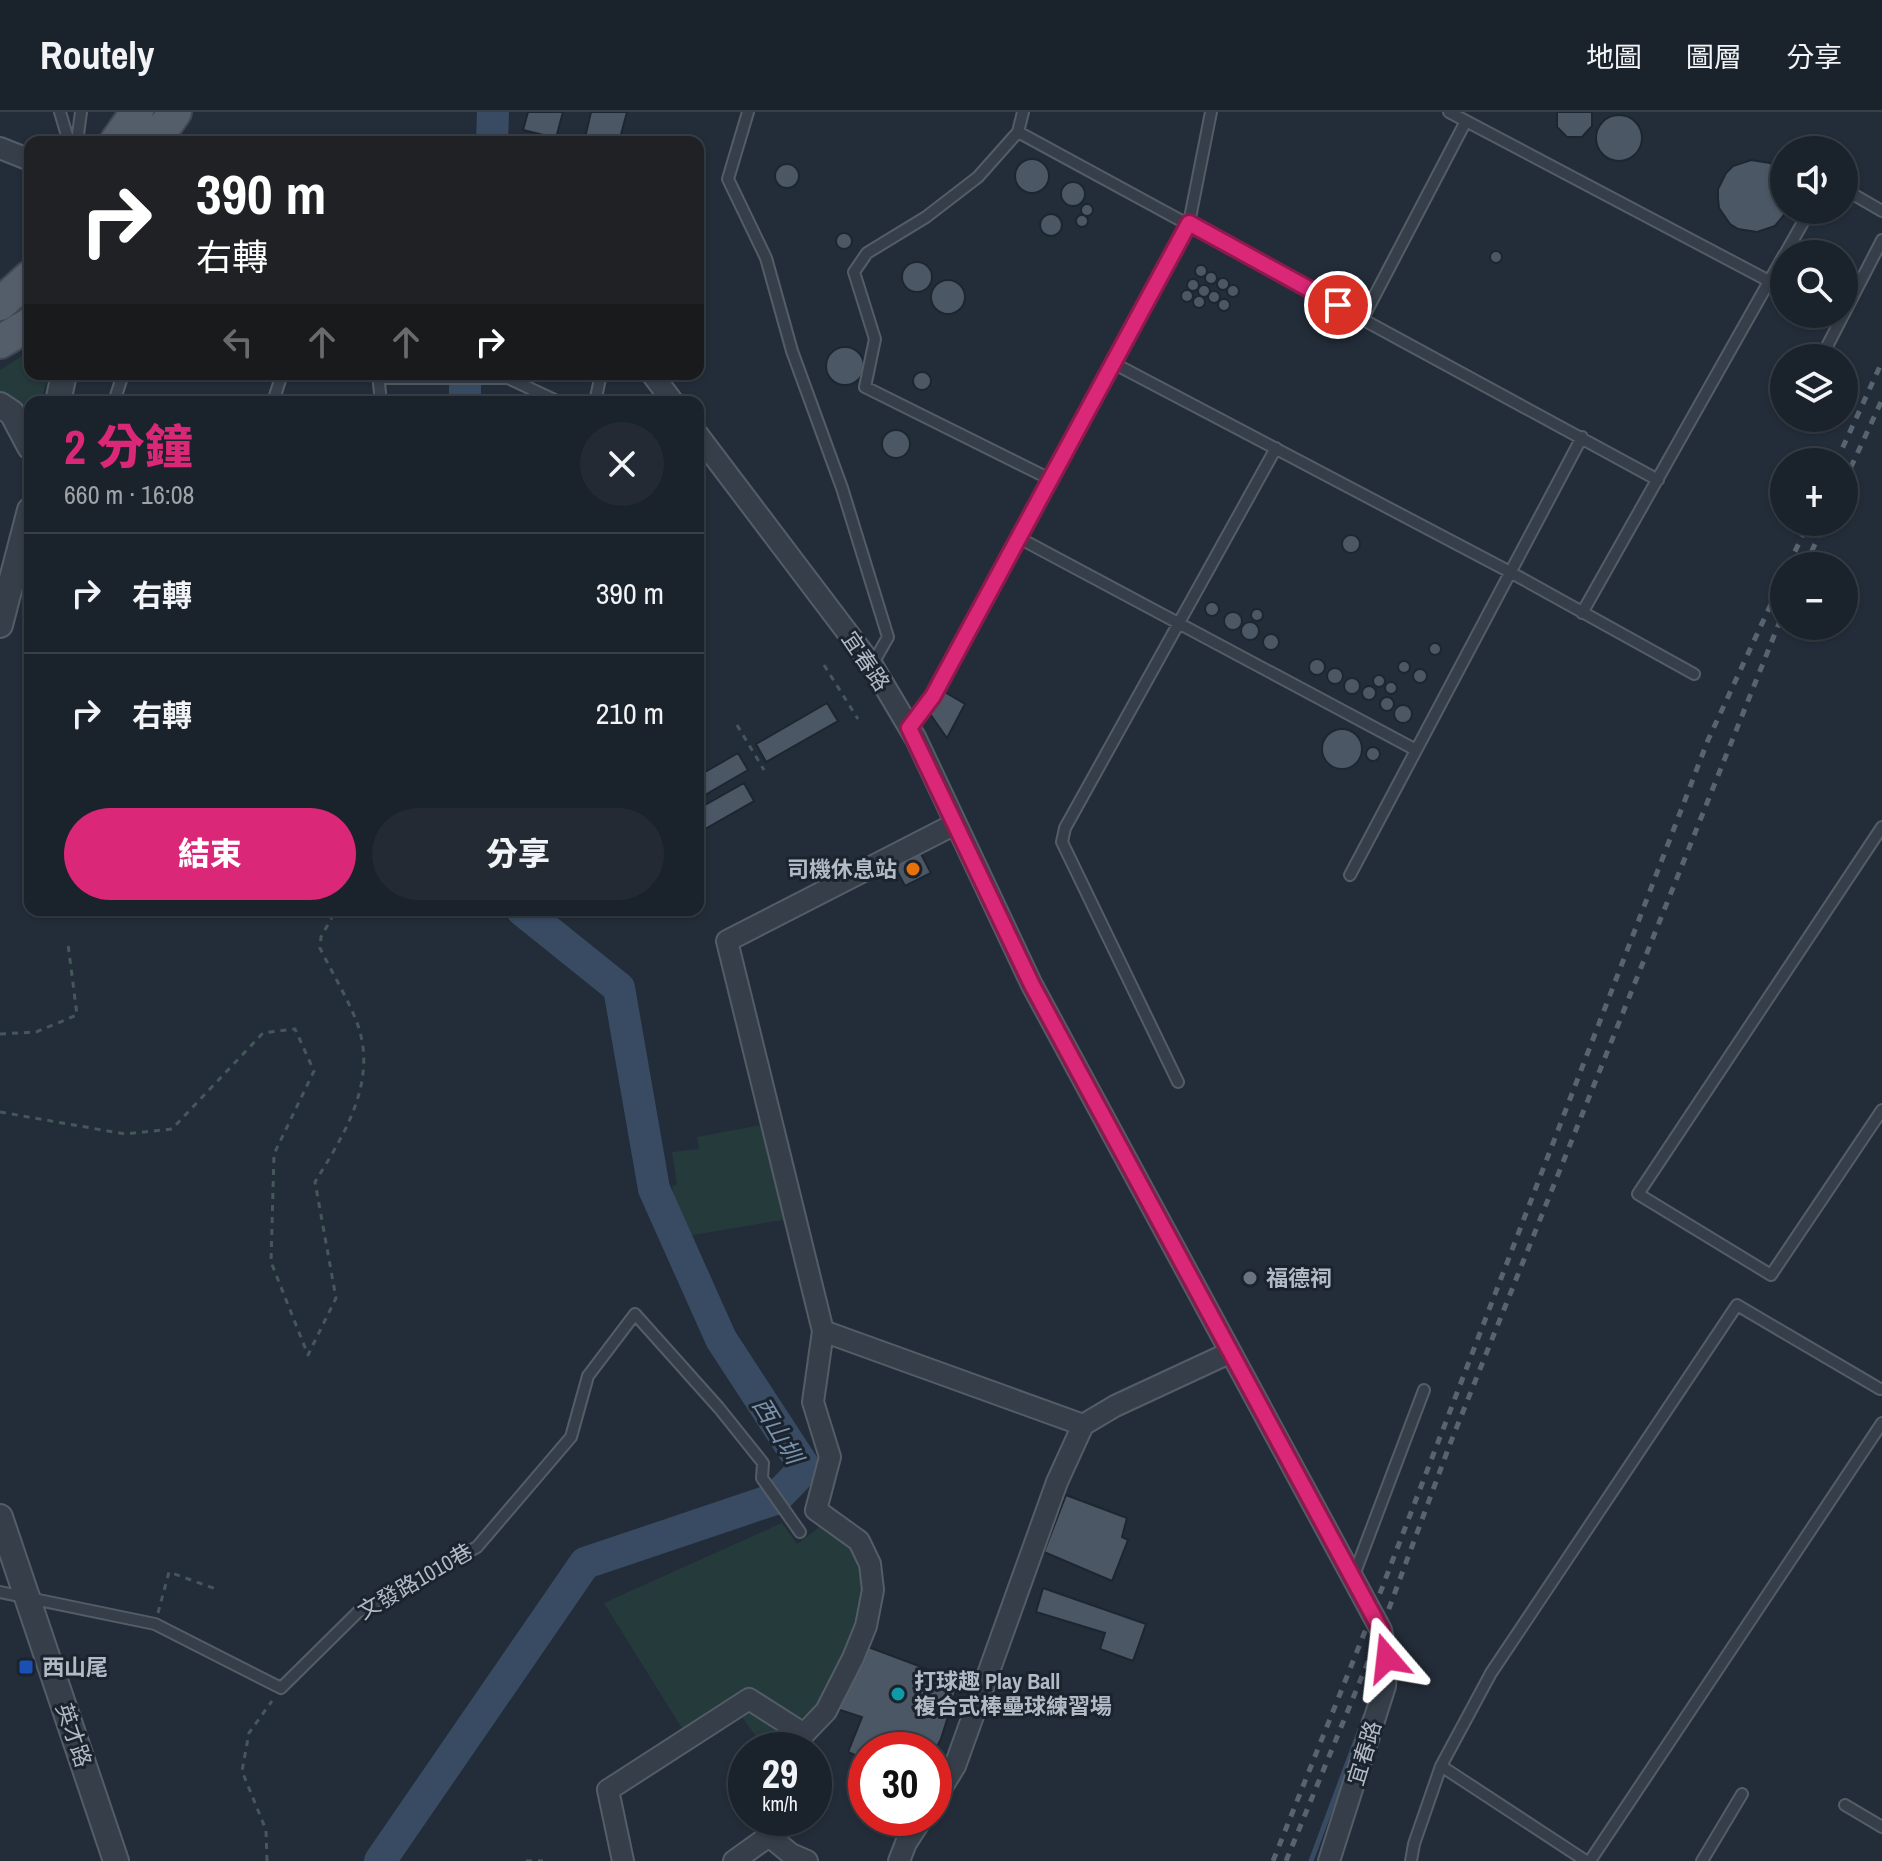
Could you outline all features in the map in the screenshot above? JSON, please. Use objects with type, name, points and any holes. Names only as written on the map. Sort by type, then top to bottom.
[{"type":"main road","points":[[120,136],[137,112]]},
{"type":"main road","points":[[158,136],[175,112]]},
{"type":"main road","points":[[0,304],[24,282]]},
{"type":"main road","points":[[0,342],[24,328]]},
{"type":"street","points":[[0,148],[24,158]]},
{"type":"street","points":[[0,405],[12,413],[24,436]]},
{"type":"street","name":"宜春路","points":[[704,443],[872,665],[909,728],[1032,985],[1381,1630],[1387,1658],[1385,1686],[1329,1861]]},
{"type":"street","points":[[0,625],[24,544]]},
{"type":"street","points":[[623,1861],[608,1790],[749,1699],[804,1734],[826,1711],[866,1626],[873,1590],[870,1564],[859,1541],[816,1510],[830,1457],[813,1402],[823,1331],[727,941],[955,824]]},
{"type":"street","points":[[823,1331],[1083,1425]]},
{"type":"street","points":[[952,1771],[1057,1482],[1083,1425],[1115,1406],[1229,1353]]},
{"type":"street","name":"英才路","points":[[0,1517],[116,1861]]},
{"type":"street","points":[[734,1861],[769,1836],[791,1854],[807,1861]]},
{"type":"street","points":[[899,1861],[910,1836]]},
{"type":"lane","points":[[60,112],[67,136]]},
{"type":"lane","points":[[78,136],[81,112]]},
{"type":"lane","points":[[748,112],[728,179],[766,258],[792,351],[842,488],[877,599],[888,637],[872,665]]},
{"type":"lane","points":[[1023,112],[1018,132],[978,177],[926,217],[867,253],[854,272],[875,339],[865,387],[1050,479]]},
{"type":"lane","points":[[909,728],[933,696],[1189,223],[1211,112]]},
{"type":"lane","points":[[1449,112],[1769,281],[1582,613]]},
{"type":"lane","points":[[1363,318],[1466,121]]},
{"type":"lane","points":[[1018,132],[1658,480]]},
{"type":"lane","points":[[1858,197],[1882,211]]},
{"type":"lane","points":[[1828,344],[1882,240]]},
{"type":"lane","points":[[1113,363],[1510,572],[1694,674]]},
{"type":"lane","points":[[512,380],[546,396]]},
{"type":"lane","points":[[1350,875],[1582,437]]},
{"type":"lane","points":[[1178,1082],[1062,842],[1065,828],[1276,448]]},
{"type":"lane","points":[[1019,538],[1416,750]]},
{"type":"lane","points":[[1882,827],[1638,1194],[1771,1275],[1882,1110]]},
{"type":"lane","points":[[1411,1861],[1441,1766],[1491,1673],[1737,1305],[1881,1391]]},
{"type":"lane","name":"文發路1010巷","points":[[281,1688],[358,1612],[477,1547],[571,1437],[588,1376],[635,1314],[719,1408],[763,1463],[762,1478],[800,1532]]},
{"type":"lane","points":[[1353,1579],[1424,1390]]},
{"type":"lane","points":[[1441,1766],[1588,1861],[1882,1423]]},
{"type":"lane","points":[[0,1592],[155,1624],[281,1688]]},
{"type":"lane","points":[[1702,1861],[1742,1794]]},
{"type":"lane","points":[[1845,1805],[1882,1827]]},
{"type":"path","points":[[824,665],[858,719]]},
{"type":"path","points":[[737,725],[764,770]]},
{"type":"path","points":[[0,1112],[125,1134],[172,1129],[263,1033],[295,1029],[314,1071],[274,1154],[271,1262],[308,1355],[336,1298],[315,1182],[349,1125],[364,1073],[360,1032],[320,948],[321,937],[333,916]]},
{"type":"path","points":[[0,1034],[36,1032],[77,1015],[68,944]]},
{"type":"path","points":[[155,1624],[169,1572],[216,1589]]},
{"type":"path","points":[[267,1861],[266,1830],[242,1771],[249,1733],[281,1688]]},
{"type":"path","points":[[526,1861],[543,1861]]},
{"type":"green space","points":[[24,355],[24,380],[46,380],[42,396],[24,396],[24,426],[0,396],[0,370]]},
{"type":"green space","points":[[767,1124],[788,1219],[681,1237],[672,1186],[677,1184],[672,1152],[699,1149],[697,1137]]},
{"type":"green space","points":[[782,1523],[797,1544],[822,1525],[859,1552],[865,1571],[856,1642],[825,1698],[785,1732],[753,1732],[732,1703],[683,1730],[604,1603]]},
{"type":"building","points":[[528,112],[563,112],[557,136],[523,130]]},
{"type":"building","points":[[591,112],[627,112],[621,136],[585,136]]},
{"type":"building","points":[[1557,112],[1592,112],[1592,126],[1582,137],[1567,137],[1557,127]]},
{"type":"building","points":[[1619,115],[1635,122],[1642,138],[1635,154],[1619,161],[1603,154],[1596,138],[1603,122]]},
{"type":"building","points":[[1032,159],[1044,164],[1049,176],[1044,188],[1032,193],[1020,188],[1015,176],[1020,164]]},
{"type":"building","points":[[1751,160],[1770,163],[1770,224],[1777,224],[1775,226],[1757,232],[1738,229],[1730,224],[1719,208],[1718,189],[1733,166]]},
{"type":"building","points":[[782,164],[792,164],[799,171],[799,181],[792,188],[782,188],[775,181],[775,171]]},
{"type":"building","points":[[1073,182],[1081,186],[1085,194],[1081,202],[1073,206],[1065,202],[1061,194],[1065,186]]},
{"type":"building","points":[[1087,204],[1093,210],[1087,216],[1081,210]]},
{"type":"building","points":[[1051,214],[1059,217],[1062,225],[1059,233],[1051,236],[1043,233],[1040,225],[1043,217]]},
{"type":"building","points":[[1082,215],[1088,221],[1082,227],[1076,221]]},
{"type":"building","points":[[841,233],[847,233],[852,241],[850,247],[841,249],[836,244],[836,238]]},
{"type":"building","points":[[1496,251],[1502,257],[1496,263],[1490,257]]},
{"type":"building","points":[[917,262],[923,263],[931,271],[931,283],[923,291],[917,292],[911,291],[903,283],[902,277],[903,271],[911,263]]},
{"type":"building","points":[[1201,265],[1207,271],[1201,277],[1195,271]]},
{"type":"building","points":[[1211,272],[1217,278],[1211,284],[1205,278]]},
{"type":"building","points":[[1223,278],[1229,284],[1223,290],[1217,284]]},
{"type":"building","points":[[1193,279],[1199,285],[1193,291],[1187,285]]},
{"type":"building","points":[[948,280],[960,285],[965,297],[960,309],[948,314],[936,309],[931,297],[936,285]]},
{"type":"building","points":[[1204,285],[1210,291],[1204,297],[1198,291]]},
{"type":"building","points":[[1233,285],[1239,291],[1233,297],[1227,291]]},
{"type":"building","points":[[1187,290],[1193,296],[1187,302],[1181,296]]},
{"type":"building","points":[[1214,291],[1220,297],[1214,303],[1208,297]]},
{"type":"building","points":[[1199,296],[1205,302],[1199,308],[1193,302]]},
{"type":"building","points":[[1224,299],[1230,305],[1224,311],[1218,305]]},
{"type":"building","points":[[845,347],[858,353],[864,366],[858,379],[845,385],[832,379],[826,366],[832,353]]},
{"type":"building","points":[[922,372],[931,381],[922,390],[913,381]]},
{"type":"building","points":[[896,430],[906,434],[910,444],[906,454],[896,458],[886,454],[882,444],[886,434]]},
{"type":"building","points":[[1351,535],[1360,544],[1351,553],[1342,544]]},
{"type":"building","points":[[1212,602],[1219,609],[1212,616],[1205,609]]},
{"type":"building","points":[[1257,609],[1263,615],[1257,621],[1251,615]]},
{"type":"building","points":[[1233,612],[1242,621],[1233,630],[1224,621]]},
{"type":"building","points":[[1250,622],[1259,631],[1250,640],[1241,631]]},
{"type":"building","points":[[1268,634],[1274,634],[1279,642],[1277,648],[1268,650],[1263,645],[1263,639]]},
{"type":"building","points":[[1435,643],[1441,649],[1435,655],[1429,649]]},
{"type":"building","points":[[1317,659],[1325,667],[1317,675],[1309,667]]},
{"type":"building","points":[[1404,661],[1410,667],[1404,673],[1398,667]]},
{"type":"building","points":[[1332,668],[1338,668],[1343,676],[1341,682],[1332,684],[1327,679],[1327,673]]},
{"type":"building","points":[[1420,669],[1427,676],[1420,683],[1413,676]]},
{"type":"building","points":[[1379,675],[1385,681],[1379,687],[1373,681]]},
{"type":"building","points":[[1352,678],[1360,686],[1352,694],[1344,686]]},
{"type":"building","points":[[1391,682],[1397,688],[1391,694],[1385,688]]},
{"type":"building","points":[[1369,686],[1376,693],[1369,700],[1362,693]]},
{"type":"building","points":[[943,691],[965,704],[947,738],[930,714]]},
{"type":"building","points":[[1387,697],[1394,704],[1387,711],[1380,704]]},
{"type":"building","points":[[827,703],[838,721],[766,762],[756,744]]},
{"type":"building","points":[[1403,705],[1412,714],[1403,723],[1394,714]]},
{"type":"building","points":[[1342,729],[1356,735],[1362,749],[1356,763],[1342,769],[1328,763],[1322,749],[1328,735]]},
{"type":"building","points":[[1373,747],[1380,754],[1373,761],[1366,754]]},
{"type":"building","points":[[738,753],[748,770],[704,796],[704,773]]},
{"type":"building","points":[[744,783],[754,801],[704,830],[704,806]]},
{"type":"building","name":"司機休息站","points":[[920,852],[931,873],[905,886],[894,865]]},
{"type":"building","points":[[1066,1495],[1127,1518],[1122,1537],[1128,1540],[1112,1581],[1044,1552]]},
{"type":"building","points":[[1043,1588],[1146,1624],[1133,1661],[1100,1649],[1105,1633],[1036,1612]]},
{"type":"building","name":"打球趣 Play Ball 複合式棒壘球練習場","points":[[863,1645],[959,1681],[943,1732],[856,1732],[862,1717],[834,1708]]},
{"type":"waterway","name":"西山圳","points":[[492,136],[493,112]]},
{"type":"waterway","name":"西山圳","points":[[465,380],[465,396]]},
{"type":"waterway","name":"西山圳","points":[[380,1861],[585,1563],[775,1499],[805,1468],[721,1339],[654,1189],[619,988],[529,916]]},
{"type":"waterway","points":[[1311,1861],[1365,1716]]},
{"type":"railway","points":[[1842,448],[1882,362]]},
{"type":"railway","points":[[1858,452],[1882,400]]},
{"type":"railway","points":[[1795,552],[1802,536]]},
{"type":"railway","points":[[1811,552],[1819,536]]},
{"type":"railway","points":[[1273,1861],[1372,1614],[1708,740],[1770,606]]},
{"type":"railway","points":[[1286,1861],[1381,1630],[1450,1444],[1772,640]]},
{"type":"place","name":"司機休息站","points":[[913,869]]},
{"type":"place","name":"福德祠","points":[[1250,1278]]},
{"type":"place","name":"西山尾","points":[[26,1667]]},
{"type":"place","name":"打球趣 Play Ball 複合式棒壘球練習場","points":[[898,1694]]},
{"type":"route","points":[[1338,305],[1189,223],[933,696],[909,728],[1032,985],[1381,1630],[1387,1658]]}]
